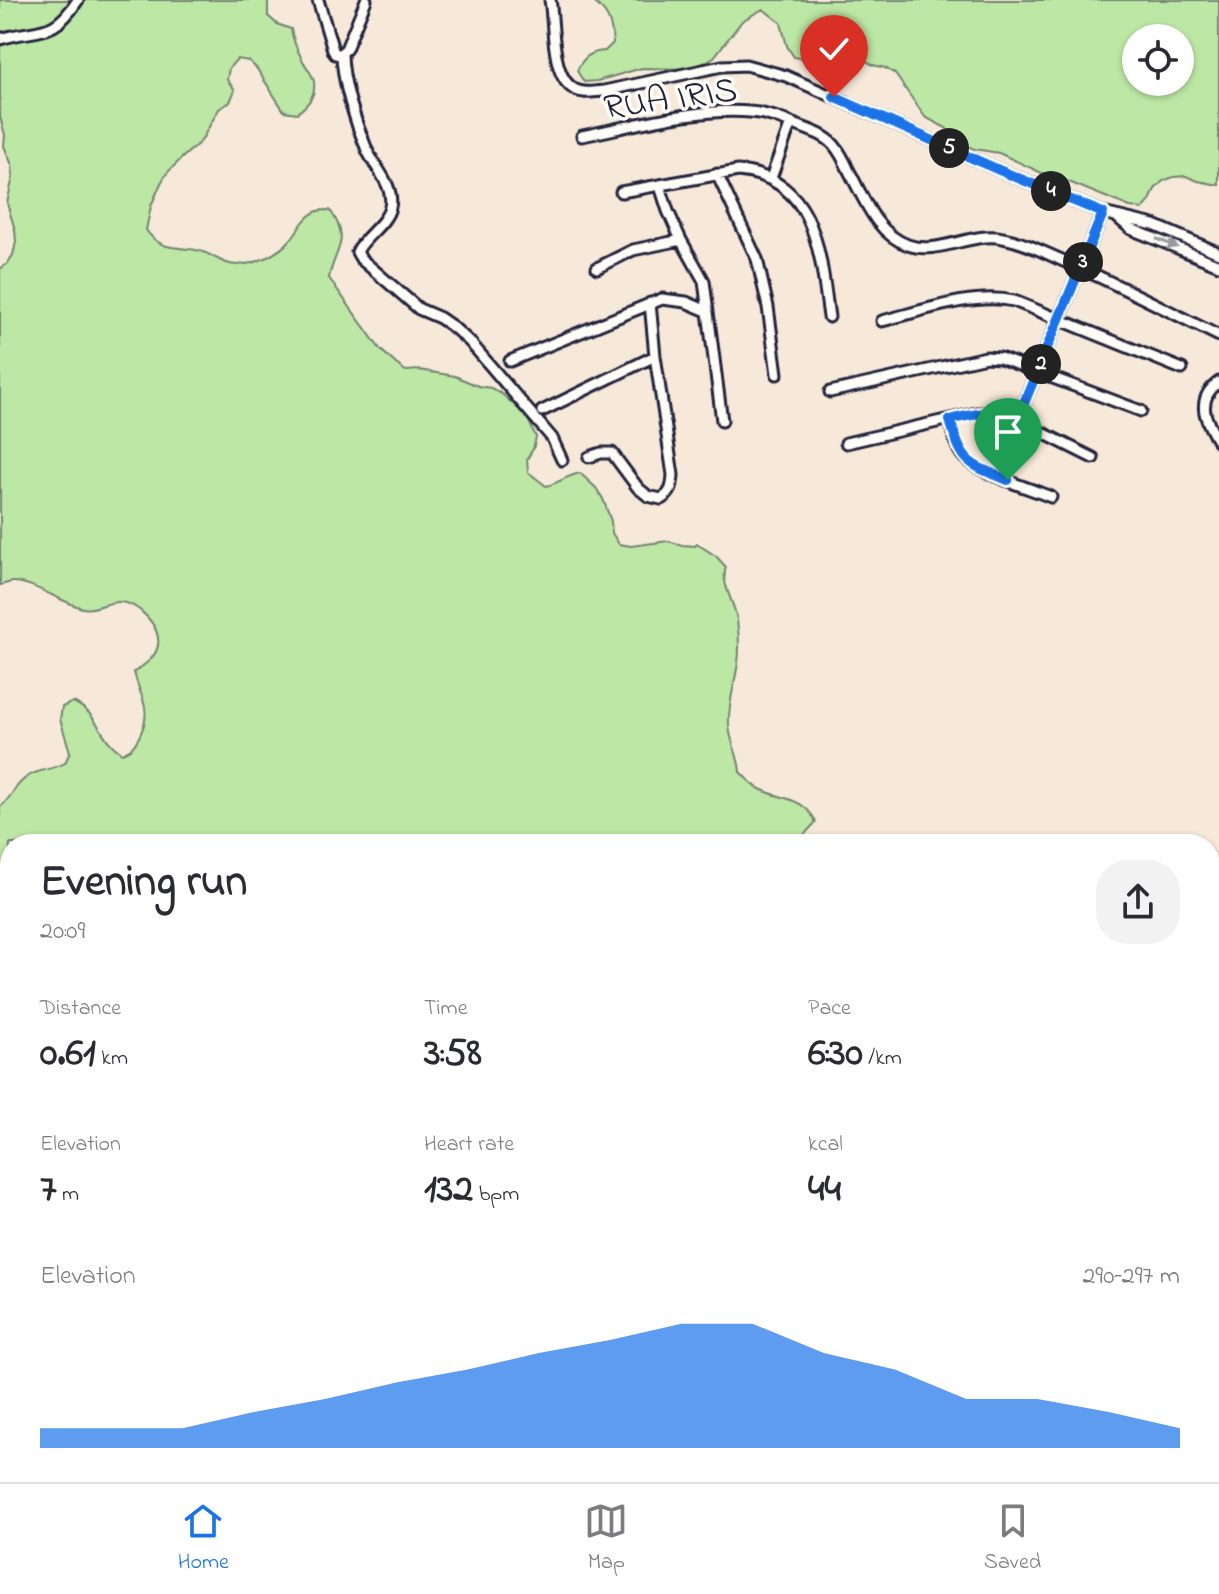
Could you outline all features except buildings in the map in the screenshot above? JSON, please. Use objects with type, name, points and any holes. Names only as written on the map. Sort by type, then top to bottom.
[{"type":"street","points":[[0,39],[50,29],[60,23],[78,0]]},
{"type":"street","points":[[318,0],[333,50],[339,55],[346,49],[366,0]]},
{"type":"street","points":[[550,0],[557,65],[566,82],[575,90],[604,91],[722,66],[746,65],[764,69],[1103,213],[1154,225],[1219,253]]},
{"type":"street","points":[[342,53],[348,89],[367,149],[389,191],[391,205],[357,252],[361,259],[419,309],[440,318],[470,342],[552,438],[562,460]]},
{"type":"street","name":"RUA IRIS","points":[[582,136],[702,113],[753,112],[791,123],[833,144],[870,210],[883,229],[896,240],[924,248],[980,238],[1016,240],[1219,336]]},
{"type":"street","points":[[771,178],[791,123]]},
{"type":"street","points":[[621,192],[738,171],[771,178],[793,196],[814,231],[829,317]]},
{"type":"street","points":[[717,174],[757,259],[768,307],[777,374]]},
{"type":"street","points":[[660,186],[681,240],[704,281],[722,421]]},
{"type":"street","points":[[1017,420],[1103,213]]},
{"type":"street","points":[[1118,218],[1131,229],[1219,265]]},
{"type":"street","points":[[597,268],[633,250],[681,240]]},
{"type":"street","points":[[882,321],[981,298],[999,297],[1182,369]]},
{"type":"street","points":[[510,361],[662,299],[686,302],[707,311]]},
{"type":"street","points":[[589,457],[612,453],[638,488],[648,496],[661,499],[670,492],[673,475],[650,303]]},
{"type":"street","points":[[542,411],[655,356]]},
{"type":"street","points":[[830,392],[986,357],[1000,358],[1038,371],[1141,411]]},
{"type":"street","points":[[1219,382],[1204,401],[1206,418],[1219,443]]},
{"type":"street","points":[[846,443],[976,413],[988,413],[1017,420],[1093,458]]},
{"type":"street","points":[[950,420],[963,456],[973,465],[1051,497]]},
{"type":"green space","points":[[0,0],[268,0],[268,16],[277,24],[291,29],[298,52],[313,79],[312,96],[297,113],[284,111],[257,69],[249,61],[237,59],[229,68],[227,80],[235,90],[230,102],[219,109],[201,141],[167,173],[151,206],[146,230],[163,245],[201,251],[237,265],[274,253],[287,244],[309,216],[330,210],[341,237],[329,278],[380,349],[396,364],[406,371],[455,376],[502,394],[527,417],[536,437],[527,459],[528,472],[546,486],[580,473],[603,499],[612,533],[619,544],[631,546],[668,541],[682,545],[697,544],[716,556],[726,567],[726,587],[738,625],[739,657],[729,724],[740,772],[757,787],[799,803],[816,822],[805,834],[0,834],[0,807],[19,784],[37,772],[65,763],[70,752],[60,719],[62,707],[73,702],[82,707],[108,741],[122,753],[133,746],[144,726],[145,717],[134,672],[157,650],[158,638],[147,617],[127,603],[83,608],[29,585],[12,582],[0,585],[0,269],[13,255],[16,242],[7,203],[13,177],[12,165],[4,146],[5,135],[0,117]]},
{"type":"green space","points":[[591,0],[1219,0],[1219,185],[1186,176],[1173,177],[1155,189],[1143,209],[1130,207],[1046,175],[999,153],[974,149],[925,117],[895,74],[885,68],[841,48],[828,48],[818,56],[806,59],[794,57],[787,46],[781,23],[763,9],[742,21],[714,57],[693,69],[642,68],[584,82],[577,71],[582,62],[591,54],[605,51],[613,43],[608,18]]},
{"type":"route","points":[[834,97],[1103,213],[1017,420],[998,414],[976,413],[950,420],[963,456],[973,465],[1008,480]]}]
